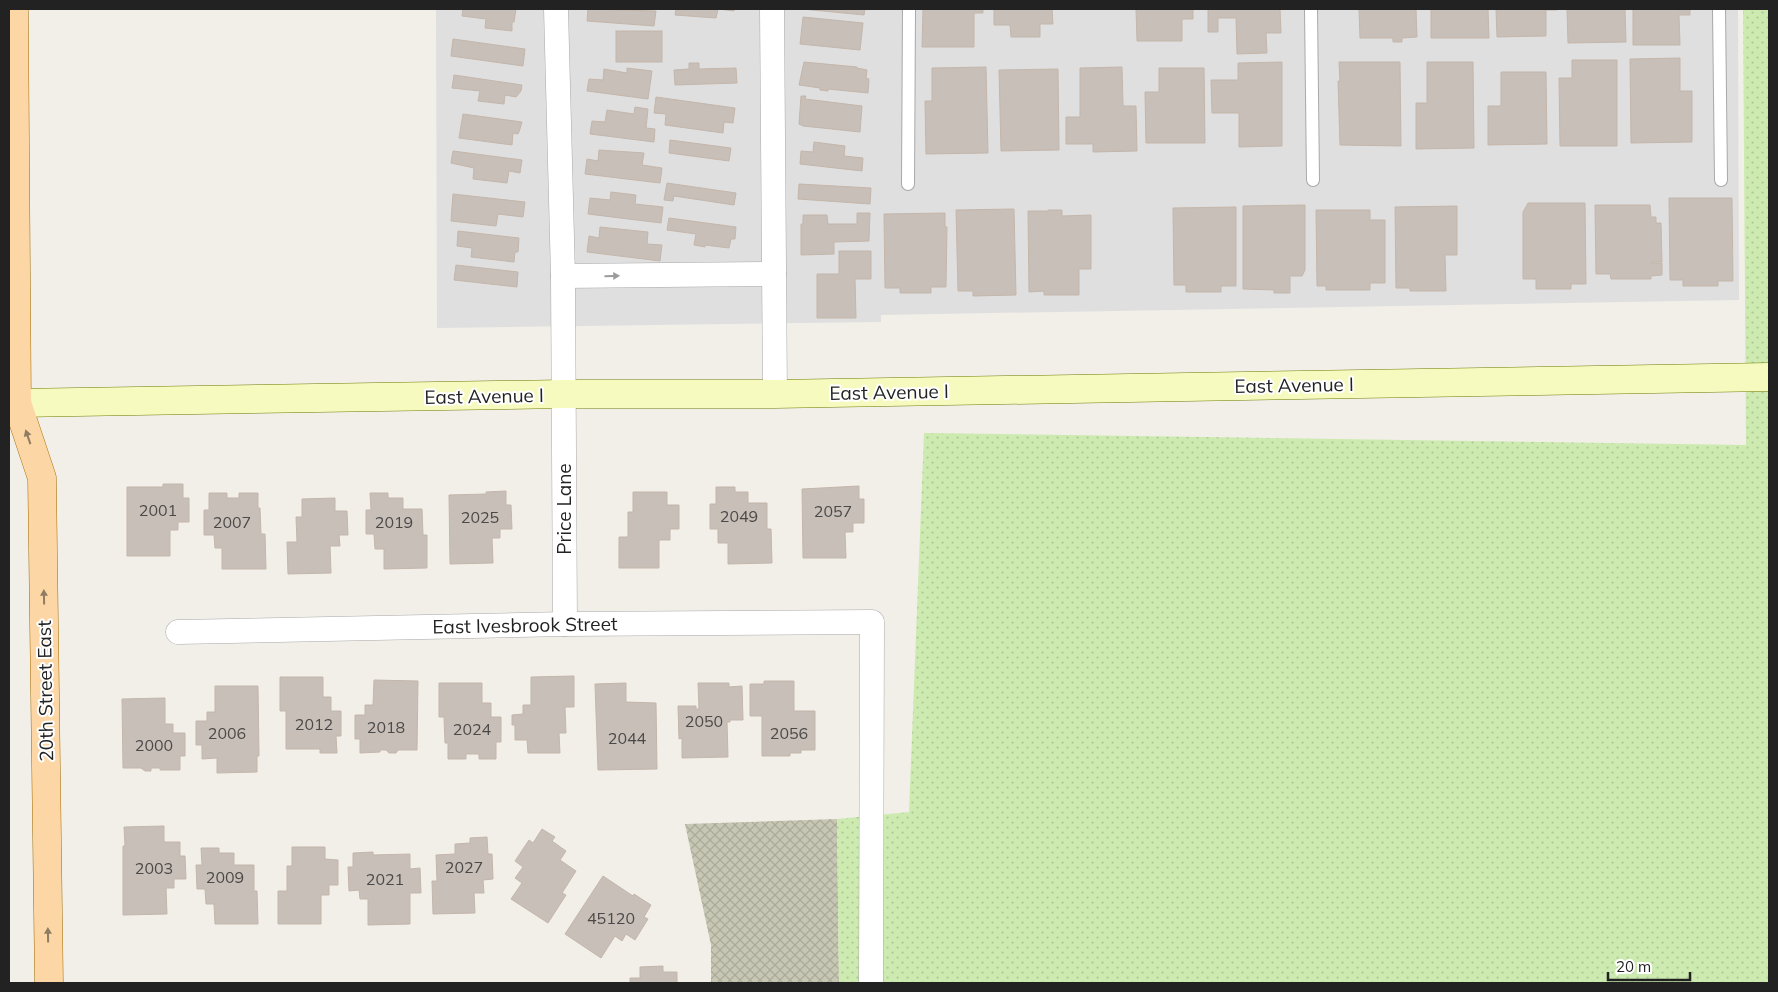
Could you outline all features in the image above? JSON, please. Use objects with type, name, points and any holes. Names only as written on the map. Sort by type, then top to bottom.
[{"type":"main road","name":"20th Street East","points":[[14,9],[11,409],[42,478],[49,983]]},
{"type":"main road","name":"East Avenue I","points":[[11,409],[563,394],[775,394],[1769,377]]},
{"type":"street","name":"Price Lane","points":[[556,9],[563,276],[564,624]]},
{"type":"street","points":[[772,9],[775,394]]},
{"type":"street","points":[[563,276],[774,274]]},
{"type":"street","name":"East Ivesbrook Street","points":[[178,632],[564,624],[872,622],[871,983]]},
{"type":"lane","points":[[908,184],[909,9]]},
{"type":"lane","points":[[1312,9],[1313,180]]},
{"type":"lane","points":[[1719,9],[1721,180]]},
{"type":"shaded area","points":[[436,9],[1738,9],[1739,300],[881,315],[881,322],[437,328]]},
{"type":"shaded area","points":[[837,819],[839,983],[711,983],[711,945],[685,824]]},
{"type":"green space","points":[[1743,9],[1769,9],[1769,983],[839,983],[837,819],[909,812],[924,433],[1746,445]]},
{"type":"building","points":[[463,9],[516,9],[514,22],[512,22],[512,31],[485,28],[486,19],[462,16]]},
{"type":"building","points":[[588,9],[656,11],[654,26],[587,21]]},
{"type":"building","points":[[676,9],[718,9],[716,18],[675,15]]},
{"type":"building","points":[[718,9],[734,9],[734,11]]},
{"type":"building","points":[[802,9],[865,9],[864,15]]},
{"type":"building","points":[[923,9],[983,9],[983,13],[974,13],[974,47],[922,47]]},
{"type":"building","points":[[994,9],[1052,9],[1053,24],[1040,24],[1040,37],[1011,37],[1010,25],[994,25]]},
{"type":"building","points":[[1136,9],[1193,9],[1193,19],[1182,19],[1182,41],[1137,41]]},
{"type":"building","points":[[1208,9],[1280,9],[1281,33],[1266,33],[1267,53],[1237,54],[1236,18],[1218,18],[1218,32],[1208,32]]},
{"type":"building","points":[[1359,9],[1416,9],[1417,37],[1402,38],[1402,42],[1393,42],[1393,38],[1360,38]]},
{"type":"building","points":[[1431,9],[1488,9],[1489,38],[1431,38]]},
{"type":"building","points":[[1496,9],[1557,10],[1546,10],[1546,36],[1497,37]]},
{"type":"building","points":[[1567,9],[1625,9],[1626,42],[1568,43]]},
{"type":"building","points":[[1633,9],[1690,9],[1690,15],[1679,15],[1680,45],[1633,45]]},
{"type":"building","points":[[803,17],[863,23],[860,50],[800,44]]},
{"type":"building","points":[[616,31],[662,31],[662,62],[616,62]]},
{"type":"building","points":[[453,39],[525,49],[523,66],[451,56]]},
{"type":"building","points":[[1680,58],[1680,91],[1692,91],[1692,142],[1631,143],[1630,59]]},
{"type":"building","points":[[1572,60],[1617,60],[1617,146],[1560,146],[1559,78],[1572,78]]},
{"type":"building","points":[[804,62],[857,67],[867,70],[866,78],[869,79],[868,93],[828,89],[828,91],[799,85]]},
{"type":"building","points":[[1282,62],[1282,146],[1239,147],[1239,113],[1212,113],[1211,80],[1238,80],[1238,63]]},
{"type":"building","points":[[1339,62],[1400,62],[1401,146],[1340,145]]},
{"type":"building","points":[[1427,62],[1473,62],[1474,148],[1416,149],[1416,103],[1427,103]]},
{"type":"building","points":[[689,63],[699,63],[699,69],[736,68],[737,83],[675,85],[674,70],[689,69]]},
{"type":"building","points":[[986,67],[988,153],[926,154],[925,101],[932,101],[932,68]]},
{"type":"building","points":[[1122,67],[1123,106],[1136,106],[1137,151],[1093,152],[1093,144],[1066,144],[1066,117],[1080,117],[1080,68]]},
{"type":"building","points":[[627,68],[652,71],[648,99],[587,91],[589,79],[603,80],[604,69],[627,73]]},
{"type":"building","points":[[1159,68],[1204,68],[1205,143],[1146,143],[1145,92],[1159,92]]},
{"type":"building","points":[[1058,69],[1059,150],[1001,151],[999,70]]},
{"type":"building","points":[[1501,72],[1546,72],[1547,144],[1488,145],[1488,106],[1501,106]]},
{"type":"building","points":[[454,75],[522,85],[521,91],[516,97],[505,95],[504,104],[478,101],[480,91],[452,88]]},
{"type":"building","points":[[801,96],[806,96],[805,99],[862,106],[860,132],[799,124]]},
{"type":"building","points":[[656,97],[735,108],[733,123],[724,122],[723,133],[665,125],[666,114],[654,113]]},
{"type":"building","points":[[635,107],[648,109],[646,128],[655,129],[654,142],[590,134],[592,121],[605,122],[607,110],[634,114]]},
{"type":"building","points":[[463,114],[522,122],[518,134],[513,133],[512,145],[459,138]]},
{"type":"building","points":[[670,140],[731,148],[729,161],[669,153]]},
{"type":"building","points":[[814,142],[845,146],[844,156],[863,158],[862,171],[800,164],[801,151],[813,152]]},
{"type":"building","points":[[599,150],[644,153],[642,165],[662,168],[660,183],[585,174],[587,159],[598,161]]},
{"type":"building","points":[[453,151],[522,160],[520,173],[509,171],[507,183],[473,179],[474,168],[451,163]]},
{"type":"building","points":[[667,183],[736,193],[734,205],[674,196],[673,201],[664,200]]},
{"type":"building","points":[[799,184],[871,188],[870,204],[798,199]]},
{"type":"building","points":[[611,192],[636,195],[635,204],[663,207],[661,223],[588,214],[590,198],[610,200]]},
{"type":"building","points":[[453,194],[525,202],[523,217],[498,214],[496,226],[451,221]]},
{"type":"building","points":[[1669,198],[1732,198],[1733,281],[1718,281],[1718,286],[1683,286],[1683,280],[1670,280]]},
{"type":"building","points":[[1528,203],[1585,203],[1586,284],[1571,284],[1571,289],[1536,289],[1536,279],[1523,279],[1523,212]]},
{"type":"building","points":[[1305,205],[1305,270],[1302,276],[1290,276],[1290,293],[1274,293],[1274,290],[1243,289],[1243,206]]},
{"type":"building","points":[[1595,205],[1650,205],[1651,217],[1656,217],[1656,223],[1661,223],[1662,262],[1651,263],[1662,263],[1662,275],[1651,276],[1651,279],[1611,279],[1610,274],[1596,274]]},
{"type":"building","points":[[1457,206],[1457,255],[1445,255],[1446,291],[1410,291],[1410,288],[1396,288],[1395,207]]},
{"type":"building","points":[[1236,207],[1236,286],[1221,286],[1221,292],[1186,292],[1186,285],[1174,285],[1173,208]]},
{"type":"building","points":[[1014,209],[1016,295],[973,296],[973,291],[958,291],[956,210]]},
{"type":"building","points":[[1062,210],[1062,216],[1091,215],[1091,269],[1079,269],[1079,295],[1044,295],[1044,291],[1029,292],[1028,211]]},
{"type":"building","points":[[1316,210],[1370,210],[1370,220],[1385,220],[1385,283],[1370,283],[1370,290],[1326,290],[1326,286],[1317,286]]},
{"type":"building","points":[[857,213],[870,213],[869,241],[834,242],[834,254],[801,255],[801,224],[803,224],[803,215],[827,215],[828,224],[857,224]]},
{"type":"building","points":[[945,213],[945,227],[947,227],[946,287],[931,287],[931,293],[900,293],[900,288],[885,288],[884,214]]},
{"type":"building","points":[[669,218],[736,227],[735,239],[731,239],[729,248],[694,245],[696,234],[667,230]]},
{"type":"building","points":[[600,227],[648,232],[647,244],[662,245],[660,261],[587,252],[589,236],[599,238]]},
{"type":"building","points":[[458,231],[519,238],[518,252],[515,252],[514,262],[471,257],[472,248],[457,246]]},
{"type":"building","points":[[839,251],[871,251],[871,279],[855,279],[856,318],[817,318],[817,274],[839,274]]},
{"type":"building","points":[[456,265],[518,272],[517,287],[454,280]]},
{"type":"building","points":[[163,484],[183,484],[183,498],[189,498],[189,522],[178,522],[178,530],[170,530],[170,556],[127,556],[127,487],[163,487]]},
{"type":"building","points":[[859,486],[859,499],[864,499],[864,523],[853,523],[853,532],[845,532],[846,558],[803,558],[802,489]]},
{"type":"building","points":[[716,487],[735,487],[735,492],[748,492],[748,503],[767,503],[767,529],[771,529],[772,563],[728,564],[728,543],[718,543],[718,529],[710,529],[710,504],[716,504]]},
{"type":"building","points":[[506,491],[506,505],[511,505],[512,529],[500,529],[500,538],[492,538],[493,563],[450,564],[449,495],[486,494],[486,492]]},
{"type":"building","points":[[633,492],[667,492],[667,505],[679,505],[679,529],[670,529],[670,540],[659,540],[659,568],[619,568],[619,537],[628,537],[628,512],[633,512]]},
{"type":"building","points":[[209,493],[227,493],[227,498],[239,498],[239,493],[258,493],[261,534],[265,534],[266,569],[222,569],[222,548],[215,548],[214,535],[204,535],[204,510],[209,510]]},
{"type":"building","points":[[370,493],[388,493],[388,498],[403,498],[403,509],[422,509],[423,535],[427,535],[427,568],[384,569],[384,549],[375,549],[374,534],[366,534],[366,510],[371,510]]},
{"type":"building","points":[[335,498],[335,511],[347,511],[348,535],[339,535],[340,546],[330,546],[331,573],[288,574],[287,542],[297,542],[296,517],[302,517],[302,499]]},
{"type":"building","points":[[574,676],[574,707],[565,707],[566,733],[559,733],[560,753],[528,753],[527,740],[515,740],[515,725],[512,725],[512,715],[523,714],[523,705],[531,705],[531,677]]},
{"type":"building","points":[[280,677],[323,677],[323,697],[331,697],[331,711],[341,711],[341,736],[336,736],[337,753],[320,753],[320,749],[286,749],[286,711],[280,711]]},
{"type":"building","points":[[374,680],[418,681],[417,750],[398,750],[396,753],[389,753],[386,750],[380,750],[380,752],[360,753],[360,739],[355,739],[355,715],[365,715],[365,705],[373,705]]},
{"type":"building","points":[[764,681],[794,681],[794,711],[815,711],[815,750],[801,750],[801,753],[790,753],[790,756],[762,756],[762,716],[750,716],[750,684],[764,684]]},
{"type":"building","points":[[439,683],[482,683],[482,703],[491,703],[491,717],[501,717],[501,742],[496,742],[496,759],[479,759],[479,754],[466,754],[466,759],[448,759],[448,743],[445,743],[444,717],[439,717]]},
{"type":"building","points":[[626,683],[626,702],[656,703],[657,769],[598,770],[595,684]]},
{"type":"building","points":[[698,683],[729,683],[729,687],[742,686],[743,720],[730,720],[730,722],[727,722],[728,757],[682,758],[682,738],[679,739],[678,706],[696,706],[696,709],[699,709]]},
{"type":"building","points":[[215,686],[258,686],[259,756],[257,756],[257,772],[217,773],[217,758],[202,759],[202,745],[196,745],[196,721],[207,721],[207,712],[215,712]]},
{"type":"building","points":[[165,698],[165,724],[173,724],[173,733],[185,733],[185,756],[180,756],[180,770],[151,768],[151,771],[145,771],[141,768],[123,768],[122,699]]},
{"type":"building","points":[[164,826],[164,842],[180,842],[180,856],[185,856],[186,879],[174,879],[174,888],[166,888],[167,914],[123,915],[124,827]]},
{"type":"building","points":[[542,829],[555,837],[552,841],[566,851],[560,860],[576,871],[562,893],[566,895],[548,923],[511,899],[522,883],[515,878],[523,867],[515,861],[529,840],[533,843]]},
{"type":"building","points":[[487,837],[488,854],[492,854],[493,879],[483,880],[484,893],[474,893],[475,913],[433,914],[432,881],[437,881],[436,855],[455,854],[455,844],[470,843],[470,838]]},
{"type":"building","points":[[292,847],[325,847],[325,859],[338,860],[338,885],[329,885],[329,895],[321,895],[321,924],[278,924],[278,891],[287,891],[287,866],[292,866]]},
{"type":"building","points":[[201,848],[219,848],[219,853],[234,853],[234,865],[254,865],[254,891],[257,891],[258,924],[215,924],[214,904],[206,904],[205,889],[197,889],[196,865],[202,865]]},
{"type":"building","points":[[373,852],[373,855],[410,854],[410,869],[420,868],[421,893],[410,893],[410,924],[368,925],[368,899],[360,899],[359,890],[349,891],[348,867],[353,867],[353,853]]},
{"type":"building","points":[[603,876],[633,896],[634,894],[651,905],[644,917],[648,919],[635,940],[626,934],[622,941],[615,936],[601,958],[565,934]]},
{"type":"building","points":[[663,966],[663,972],[677,972],[677,983],[630,983],[630,978],[640,978],[640,967]]}]
